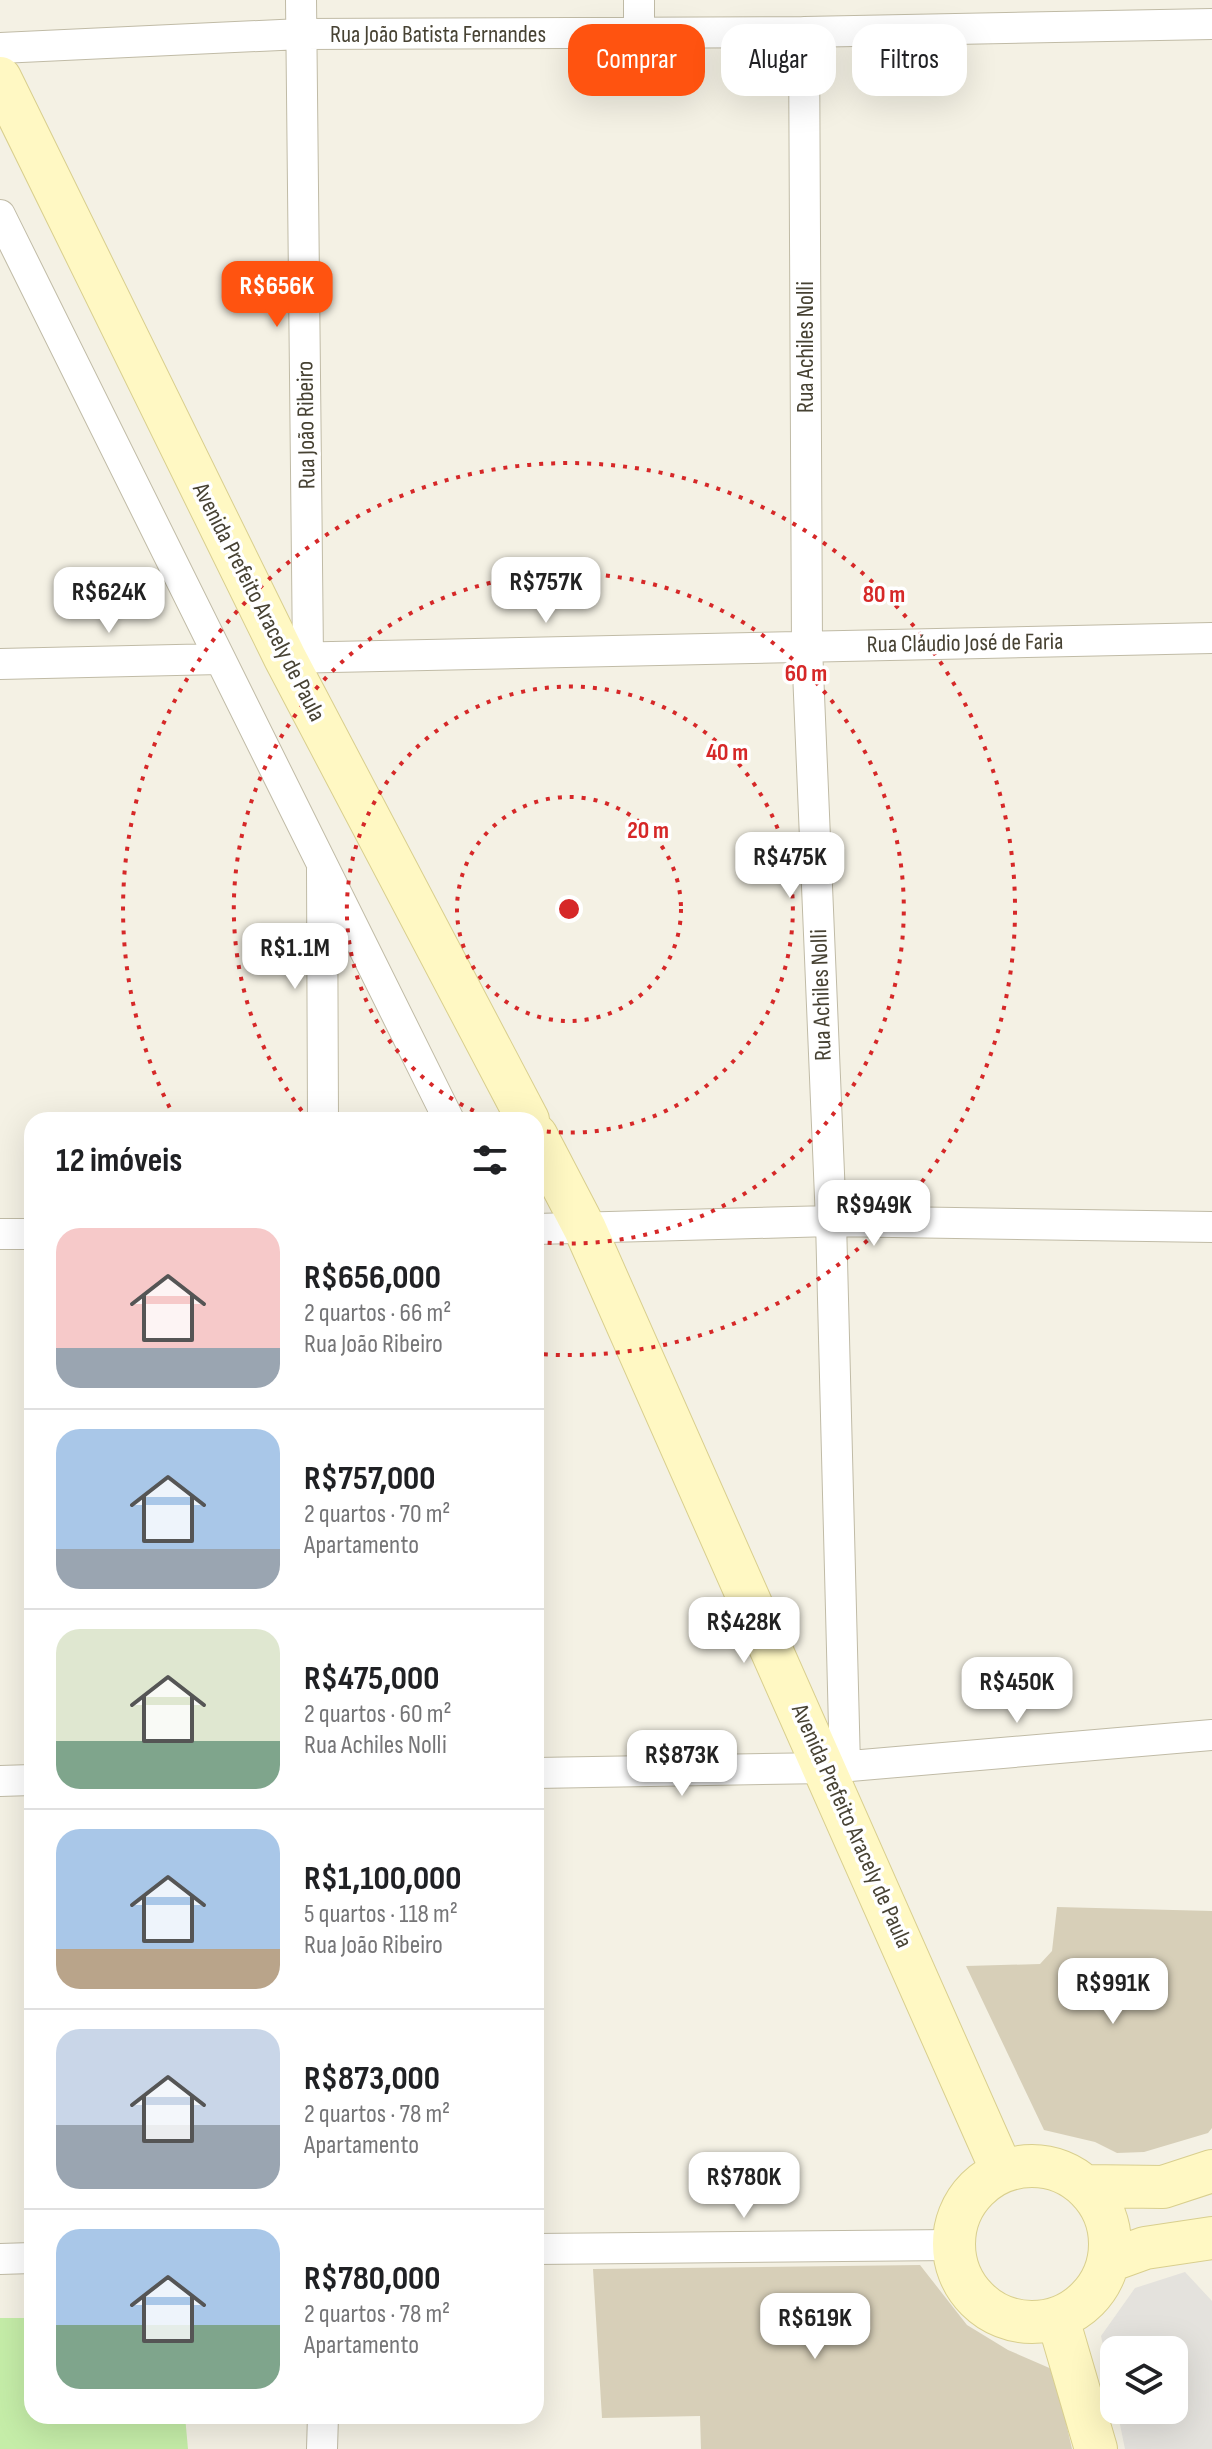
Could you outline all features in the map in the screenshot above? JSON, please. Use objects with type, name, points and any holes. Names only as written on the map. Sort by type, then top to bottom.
[{"type":"main road","name":"Avenida Prefeito Aracely de Paula","points":[[0,78],[297,658],[524,1112]]},
{"type":"main road","name":"Avenida Prefeito Aracely de Paula","points":[[544,1150],[585,1229],[836,1767],[1002,2171]]},
{"type":"main road","points":[[1031,2165],[1060,2170],[1085,2186],[1102,2207],[1110,2233],[1109,2261],[1099,2285],[1082,2306],[1058,2319],[1029,2324],[999,2317],[975,2299],[958,2274],[952,2245],[958,2214],[976,2188],[1002,2171],[1031,2165]]},
{"type":"main road","points":[[1085,2186],[1163,2187],[1212,2171]]},
{"type":"main road","points":[[1109,2261],[1145,2248],[1212,2238]]},
{"type":"main road","points":[[1058,2319],[1096,2449]]},
{"type":"street","name":"Rua João Ribeiro","points":[[297,658],[301,0]]},
{"type":"street","points":[[639,0],[639,24]]},
{"type":"street","name":"Rua João Batista Fernandes","points":[[836,31],[1212,24]]},
{"type":"street","name":"Rua João Batista Fernandes","points":[[0,48],[301,34],[568,32]]},
{"type":"street","name":"Rua Achiles Nolli","points":[[804,96],[807,647],[831,1221],[836,1767]]},
{"type":"street","points":[[0,215],[445,1112]]},
{"type":"street","name":"Rua Cláudio José de Faria","points":[[297,658],[1212,638]]},
{"type":"street","points":[[0,664],[220,659]]},
{"type":"street","points":[[322,863],[323,1112]]},
{"type":"street","points":[[544,1229],[831,1221],[1212,1227]]},
{"type":"street","points":[[0,1234],[24,1234]]},
{"type":"street","points":[[544,1773],[836,1767],[1212,1735]]},
{"type":"street","points":[[0,1781],[24,1780]]},
{"type":"street","points":[[544,2249],[952,2245]]},
{"type":"street","points":[[0,2259],[24,2258]]},
{"type":"street","points":[[322,2449],[323,2424]]},
{"type":"green space","points":[[0,2318],[24,2318],[24,2424],[186,2424],[188,2449],[0,2449]]},
{"type":"shaded area","points":[[1185,2272],[1212,2301],[1212,2449],[1125,2449],[1120,2424],[1188,2424],[1188,2336],[1101,2336],[1135,2288]]},
{"type":"building","points":[[1057,1907],[1212,1911],[1212,2128],[1208,2133],[1144,2152],[1117,2153],[1095,2142],[1044,2130],[966,1966],[1040,1964],[1052,1951]]},
{"type":"building","points":[[920,2265],[967,2325],[1008,2350],[1054,2370],[1072,2449],[701,2449],[700,2416],[602,2418],[593,2269]]}]
